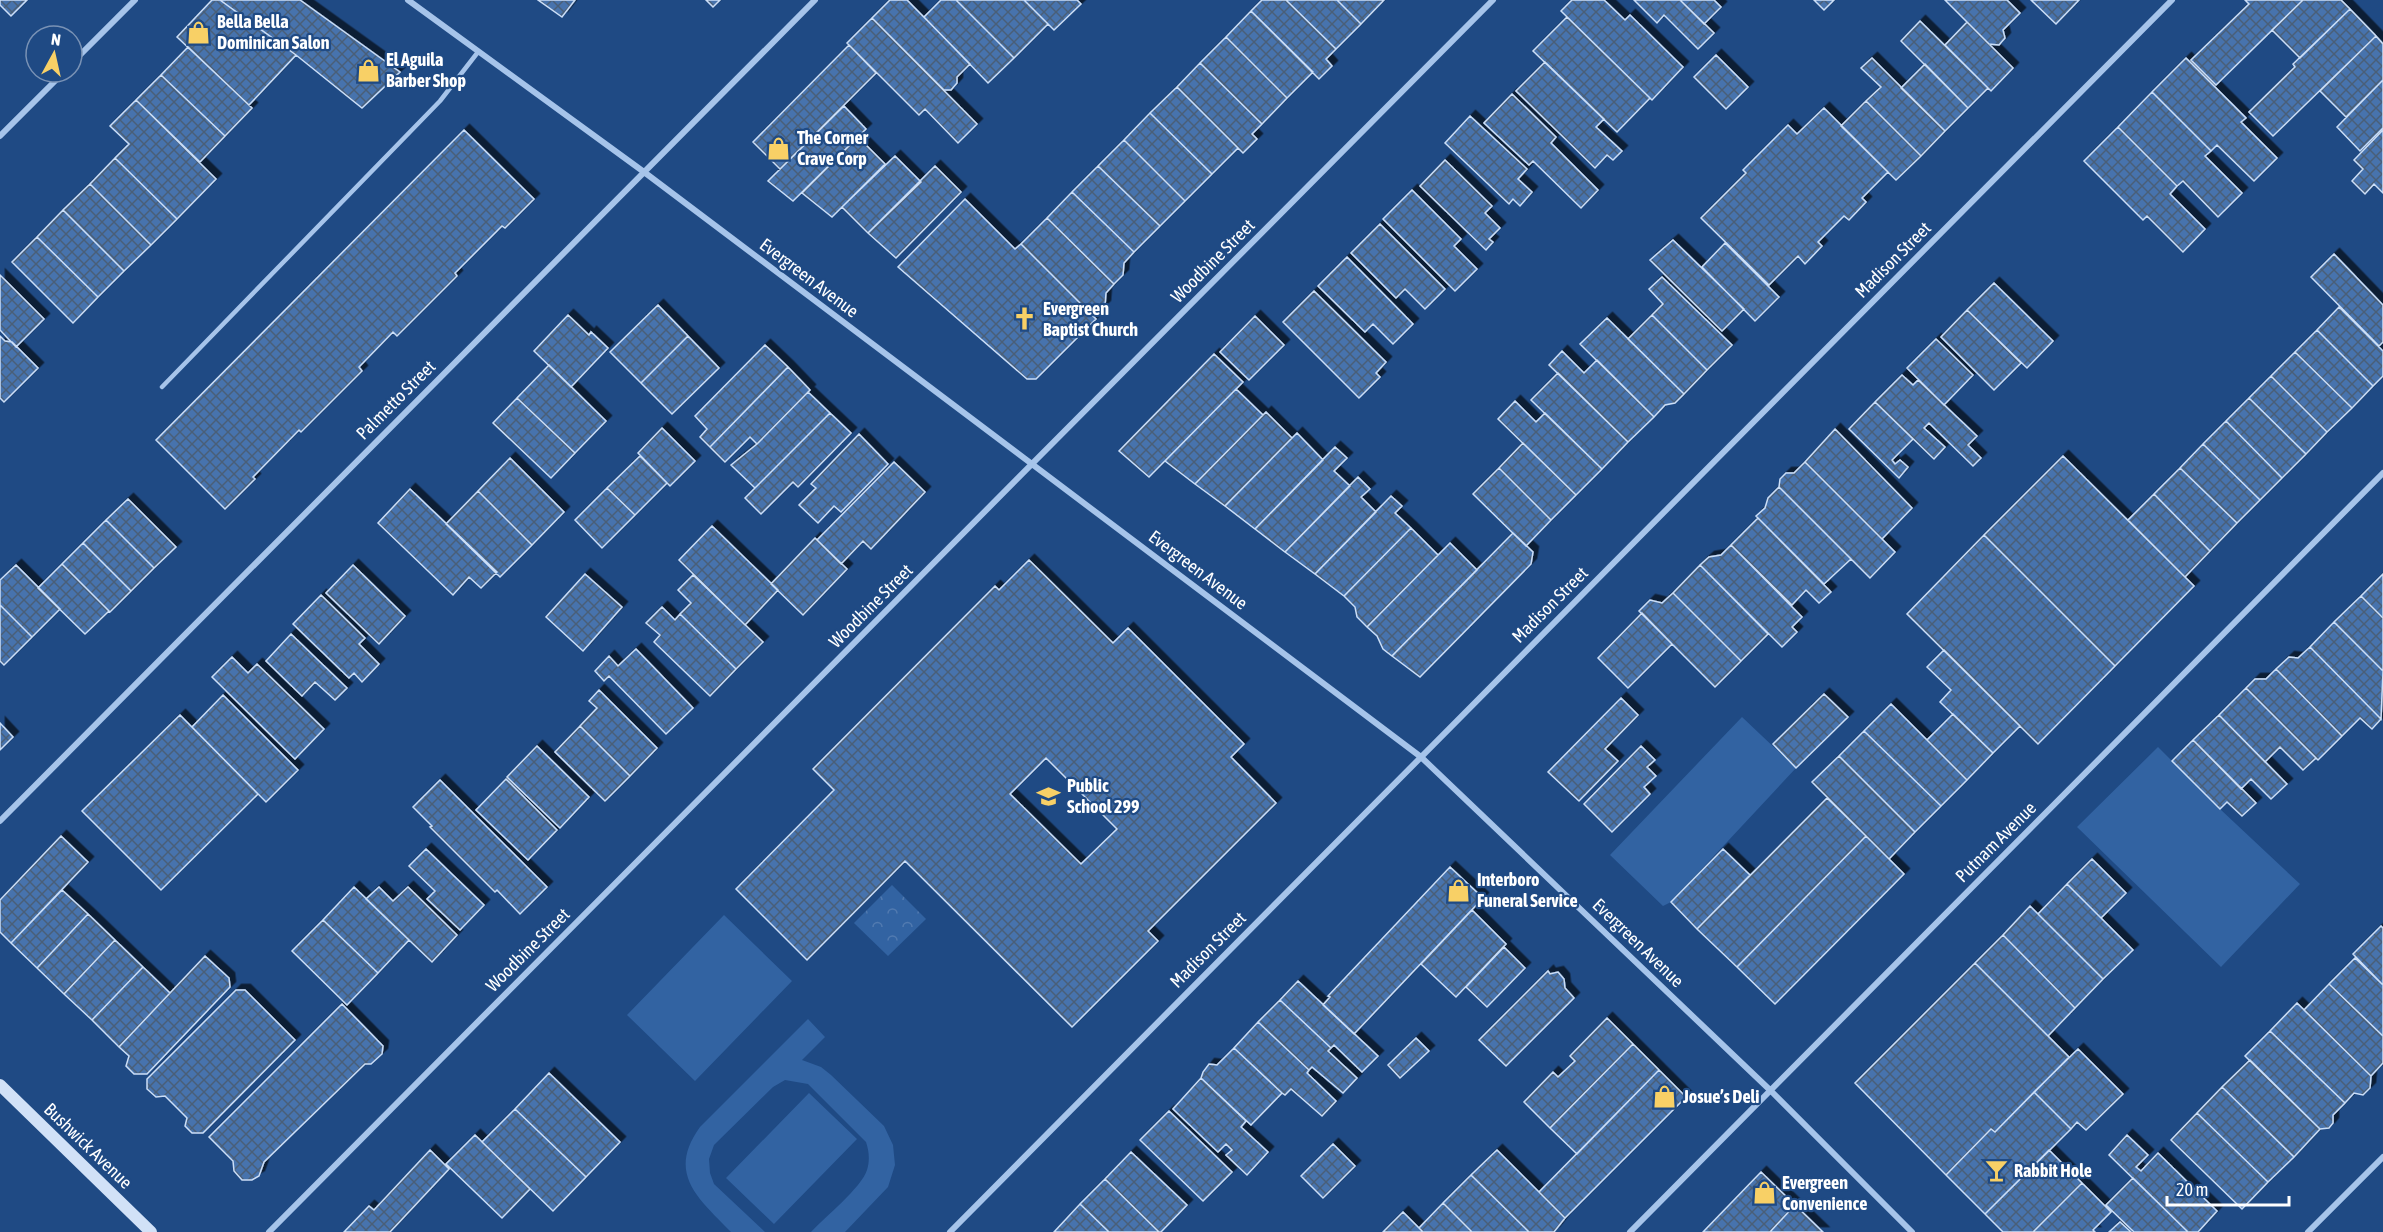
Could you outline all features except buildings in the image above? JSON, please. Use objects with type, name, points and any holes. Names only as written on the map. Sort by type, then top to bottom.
[{"type":"main road","name":"Bushwick Avenue","points":[[0,1085],[151,1232]]},
{"type":"street","points":[[84,51],[135,0]]},
{"type":"street","name":"Evergreen Avenue","points":[[408,0],[644,172],[1421,757],[1771,1091],[1912,1232]]},
{"type":"street","name":"Palmetto Street","points":[[0,821],[815,0]]},
{"type":"street","name":"Woodbine Street","points":[[269,1232],[1493,0]]},
{"type":"street","name":"Madison Street","points":[[950,1232],[2172,0]]},
{"type":"street","points":[[0,136],[52,84]]},
{"type":"street","name":"Putnam Avenue","points":[[1630,1232],[2383,473]]},
{"type":"street","points":[[2308,1232],[2383,1157]]},
{"type":"lane","points":[[162,387],[440,101],[478,52]]},
{"type":"green space","points":[[1742,717],[1796,768],[1671,902],[1663,906],[1610,855]]},
{"type":"green space","points":[[2158,747],[2300,884],[2221,967],[2077,827]]},
{"type":"green space","points":[[892,885],[926,919],[888,956],[854,923]]},
{"type":"green space","points":[[724,915],[792,981],[695,1081],[627,1015]]},
{"type":"green space","points":[[808,1019],[825,1037],[802,1060],[821,1067],[831,1075],[884,1126],[893,1145],[895,1165],[888,1187],[845,1232],[811,1232],[864,1177],[869,1163],[868,1149],[866,1142],[808,1084],[785,1080],[773,1087],[714,1145],[709,1159],[714,1184],[765,1232],[731,1232],[698,1197],[691,1185],[686,1172],[686,1159],[690,1144],[700,1127]]},
{"type":"green space","points":[[809,1093],[857,1139],[774,1224],[726,1178]]},
{"type":"place","name":"Bella Bella Dominican Salon","points":[[199,32]]},
{"type":"place","name":"El Aguila Barber Shop","points":[[368,70]]},
{"type":"place","name":"The Corner Crave Corp","points":[[779,148]]},
{"type":"place","name":"Evergreen Baptist Church","points":[[1025,319]]},
{"type":"place","name":"Public School 299","points":[[1049,796]]},
{"type":"place","name":"Interboro Funeral Service","points":[[1459,890]]},
{"type":"place","name":"Josue’s Deli","points":[[1665,1097]]},
{"type":"place","name":"Rabbit Hole","points":[[1996,1171]]},
{"type":"place","name":"Evergreen Convenience","points":[[1764,1193]]}]
